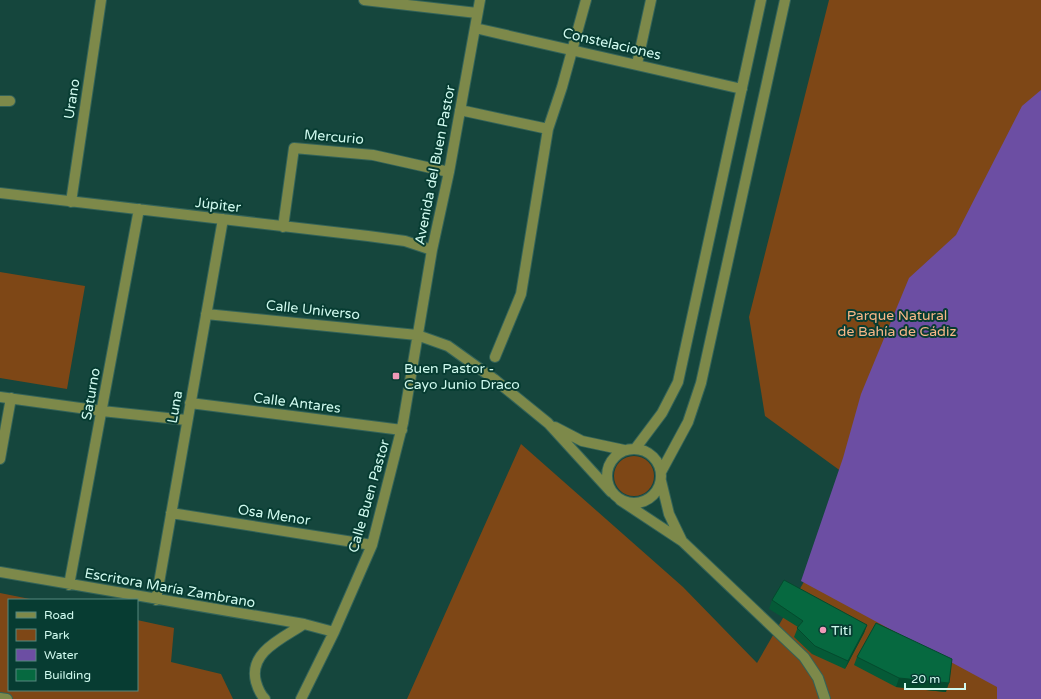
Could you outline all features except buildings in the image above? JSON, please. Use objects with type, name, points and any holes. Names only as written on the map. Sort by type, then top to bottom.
[{"type":"street","name":"Urano","points":[[70,202],[101,0]]},
{"type":"street","points":[[364,0],[477,13]]},
{"type":"street","name":"Avenida del Buen Pastor","points":[[417,335],[432,250],[449,172],[480,0]]},
{"type":"street","points":[[495,357],[521,294],[548,129],[562,87],[586,0]]},
{"type":"street","points":[[637,64],[651,0]]},
{"type":"street","points":[[635,449],[662,413],[678,382],[761,0]]},
{"type":"street","points":[[620,500],[637,504],[646,501],[658,490],[661,476],[688,422],[701,383],[785,0]]},
{"type":"street","name":"Constelaciones","points":[[475,28],[742,89]]},
{"type":"street","points":[[460,110],[548,129]]},
{"type":"street","name":"Mercurio","points":[[283,227],[294,148],[373,155],[449,172]]},
{"type":"street","name":"Júpiter","points":[[0,193],[405,241],[432,250]]},
{"type":"street","name":"Saturno","points":[[69,585],[139,209]]},
{"type":"street","name":"Luna","points":[[156,600],[186,420],[223,219]]},
{"type":"street","name":"Calle Universo","points":[[206,314],[417,335],[448,346],[478,366],[548,423]]},
{"type":"street","name":"Calle Buen Pastor","points":[[301,699],[334,632],[372,545],[402,430],[417,335]]},
{"type":"street","points":[[0,397],[102,411],[186,420]]},
{"type":"street","points":[[0,459],[11,398]]},
{"type":"street","name":"Calle Antares","points":[[190,403],[402,430]]},
{"type":"street","points":[[548,423],[582,441],[624,450],[635,449],[652,455],[658,463],[668,514],[682,541]]},
{"type":"street","points":[[548,423],[611,492],[620,500],[682,541],[804,657],[818,678],[825,699]]},
{"type":"street","points":[[611,492],[606,476],[608,468],[611,461],[624,450]]},
{"type":"street","name":"Osa Menor","points":[[170,513],[372,545]]},
{"type":"street","name":"Escritora María Zambrano","points":[[0,572],[156,600],[304,624],[334,632]]},
{"type":"street","points":[[265,699],[258,689],[255,678],[255,667],[262,653],[274,642],[304,624]]},
{"type":"street","points":[[0,698],[7,699]]},
{"type":"green space","name":"Parque Natural de Bahía de Cádiz","points":[[829,0],[1041,0],[1041,699],[407,699],[521,444],[683,587],[757,663],[860,485],[765,416],[749,317]]},
{"type":"green space","points":[[0,272],[85,286],[67,389],[0,378]]},
{"type":"green space","points":[[634,456],[642,458],[648,462],[652,468],[654,476],[652,484],[648,490],[642,494],[634,496],[626,494],[620,490],[616,484],[614,476],[616,468],[620,462],[626,458]]},
{"type":"green space","points":[[0,593],[30,599],[8,599],[8,691],[138,691],[138,620],[174,628],[171,662],[221,674],[233,699],[0,699]]},
{"type":"water","points":[[1041,90],[1041,699],[997,699],[997,687],[801,581],[843,458],[861,394],[909,278],[956,235],[1022,106]]},
{"type":"place","name":"Buen Pastor - Cayo Junio Draco","points":[[396,376]]},
{"type":"place","name":"Titi","points":[[823,630]]}]
